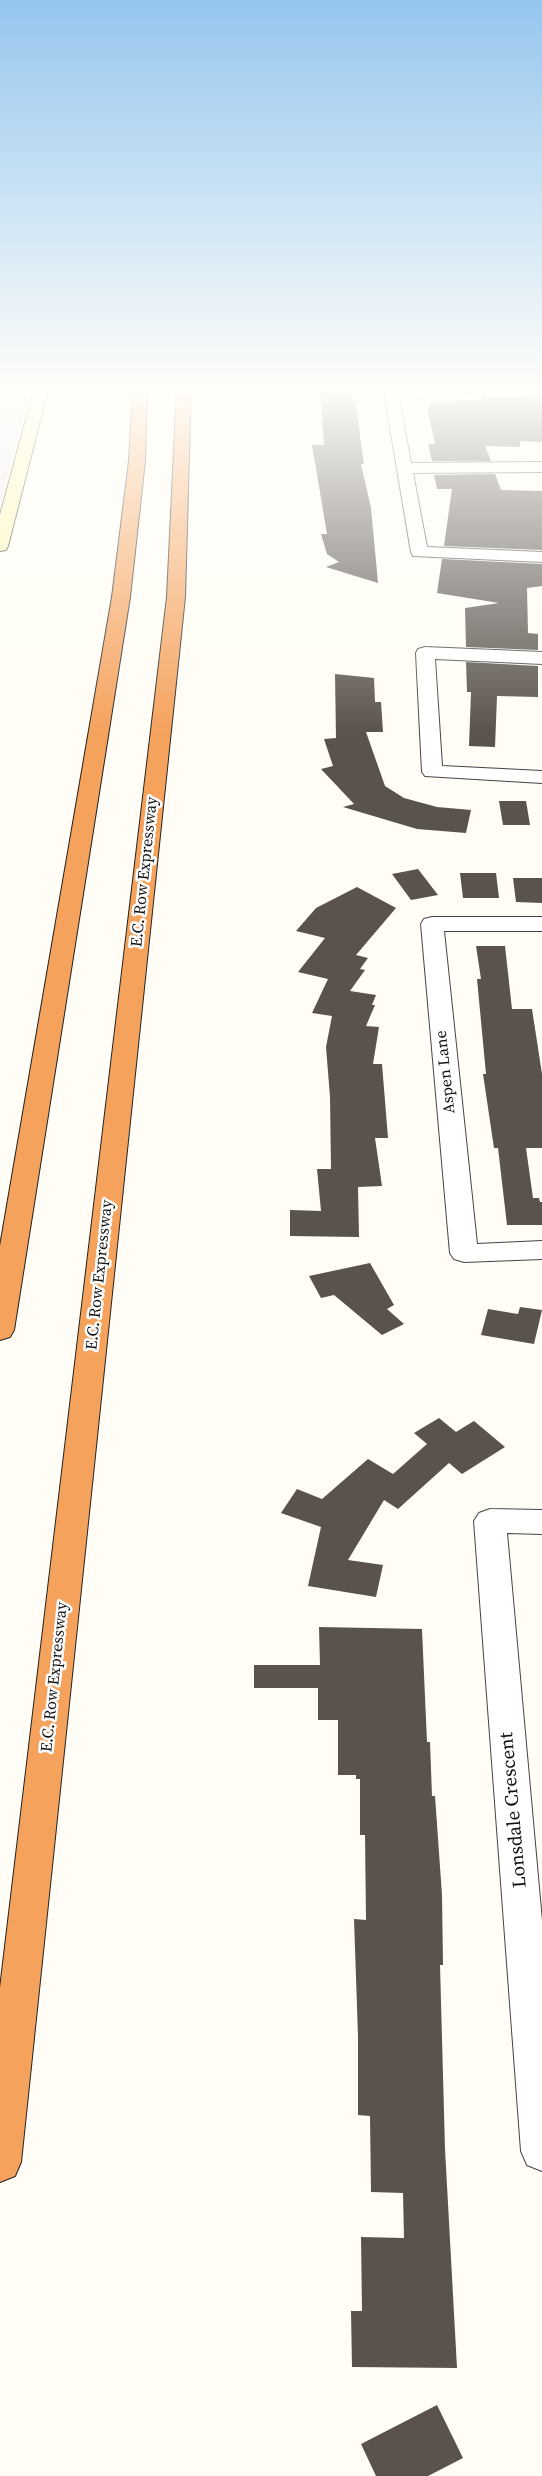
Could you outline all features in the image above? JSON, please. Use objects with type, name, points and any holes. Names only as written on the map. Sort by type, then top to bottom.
[{"type":"highway","points":[[0,1330],[121,597],[132,502]]},
{"type":"highway","name":"E.C. Row Expressway","points":[[0,2162],[176,597],[180,502]]},
{"type":"street","points":[[0,546],[12,502]]},
{"type":"street","points":[[411,502],[419,552],[542,557]]},
{"type":"street","points":[[542,658],[425,653],[432,772],[542,777]]},
{"type":"street","name":"Aspen Lane","points":[[542,924],[432,924],[464,1253],[542,1250]]},
{"type":"street","name":"Lonsdale Crescent","points":[[542,1522],[490,1521],[542,2151]]},
{"type":"building","points":[[322,502],[370,502],[378,583],[326,567],[339,562],[327,554],[321,534],[327,534]]},
{"type":"building","points":[[450,502],[542,502],[542,550],[444,546]]},
{"type":"building","points":[[442,559],[542,564],[542,586],[527,588],[528,633],[538,634],[538,650],[466,647],[465,608],[499,603],[437,593]]},
{"type":"building","points":[[466,662],[538,666],[538,697],[497,696],[495,747],[469,746],[471,692],[467,692]]},
{"type":"building","points":[[335,674],[374,678],[375,702],[381,702],[383,732],[366,732],[385,786],[404,798],[437,807],[471,810],[466,833],[417,829],[343,807],[354,804],[321,769],[333,766],[324,739],[336,738]]},
{"type":"building","points":[[499,801],[526,801],[530,825],[503,825]]},
{"type":"building","points":[[418,869],[438,895],[411,900],[392,874]]},
{"type":"building","points":[[460,873],[496,873],[499,898],[463,898]]},
{"type":"building","points":[[513,878],[542,878],[542,903],[516,902]]},
{"type":"building","points":[[357,887],[396,908],[356,955],[368,958],[360,969],[365,970],[350,991],[376,995],[372,1005],[375,1005],[366,1026],[379,1027],[373,1064],[382,1064],[388,1138],[375,1138],[382,1186],[358,1187],[359,1237],[290,1236],[290,1210],[321,1211],[317,1169],[331,1169],[330,1097],[326,1047],[332,1016],[312,1013],[328,979],[298,972],[325,938],[296,931],[316,908]]},
{"type":"building","points":[[476,946],[505,946],[512,1009],[532,1009],[542,1074],[542,1148],[526,1148],[533,1198],[539,1198],[540,1202],[542,1202],[542,1225],[507,1225],[498,1148],[494,1148],[483,1074],[486,1074],[477,979],[481,979]]},
{"type":"building","points":[[370,1263],[394,1305],[387,1309],[404,1324],[382,1335],[334,1295],[321,1298],[309,1276]]},
{"type":"building","points":[[520,1307],[542,1310],[534,1344],[481,1335],[488,1309],[518,1314]]},
{"type":"building","points":[[439,1418],[456,1432],[474,1421],[505,1447],[462,1474],[449,1463],[398,1509],[384,1500],[348,1560],[383,1565],[376,1597],[308,1586],[321,1527],[281,1513],[297,1489],[322,1499],[368,1459],[393,1474],[427,1444],[414,1433]]},
{"type":"building","points":[[319,1627],[422,1629],[427,1742],[430,1742],[432,1796],[435,1796],[442,1895],[443,1965],[440,1965],[445,2149],[457,2368],[352,2367],[351,2311],[362,2311],[361,2237],[404,2238],[403,2193],[371,2192],[370,2116],[358,2115],[358,2036],[354,1919],[366,1920],[365,1835],[360,1835],[360,1779],[356,1779],[356,1775],[338,1775],[338,1720],[318,1720],[318,1688],[254,1688],[254,1665],[320,1665]]},
{"type":"building","points":[[437,2405],[463,2458],[428,2476],[376,2476],[361,2444]]}]
